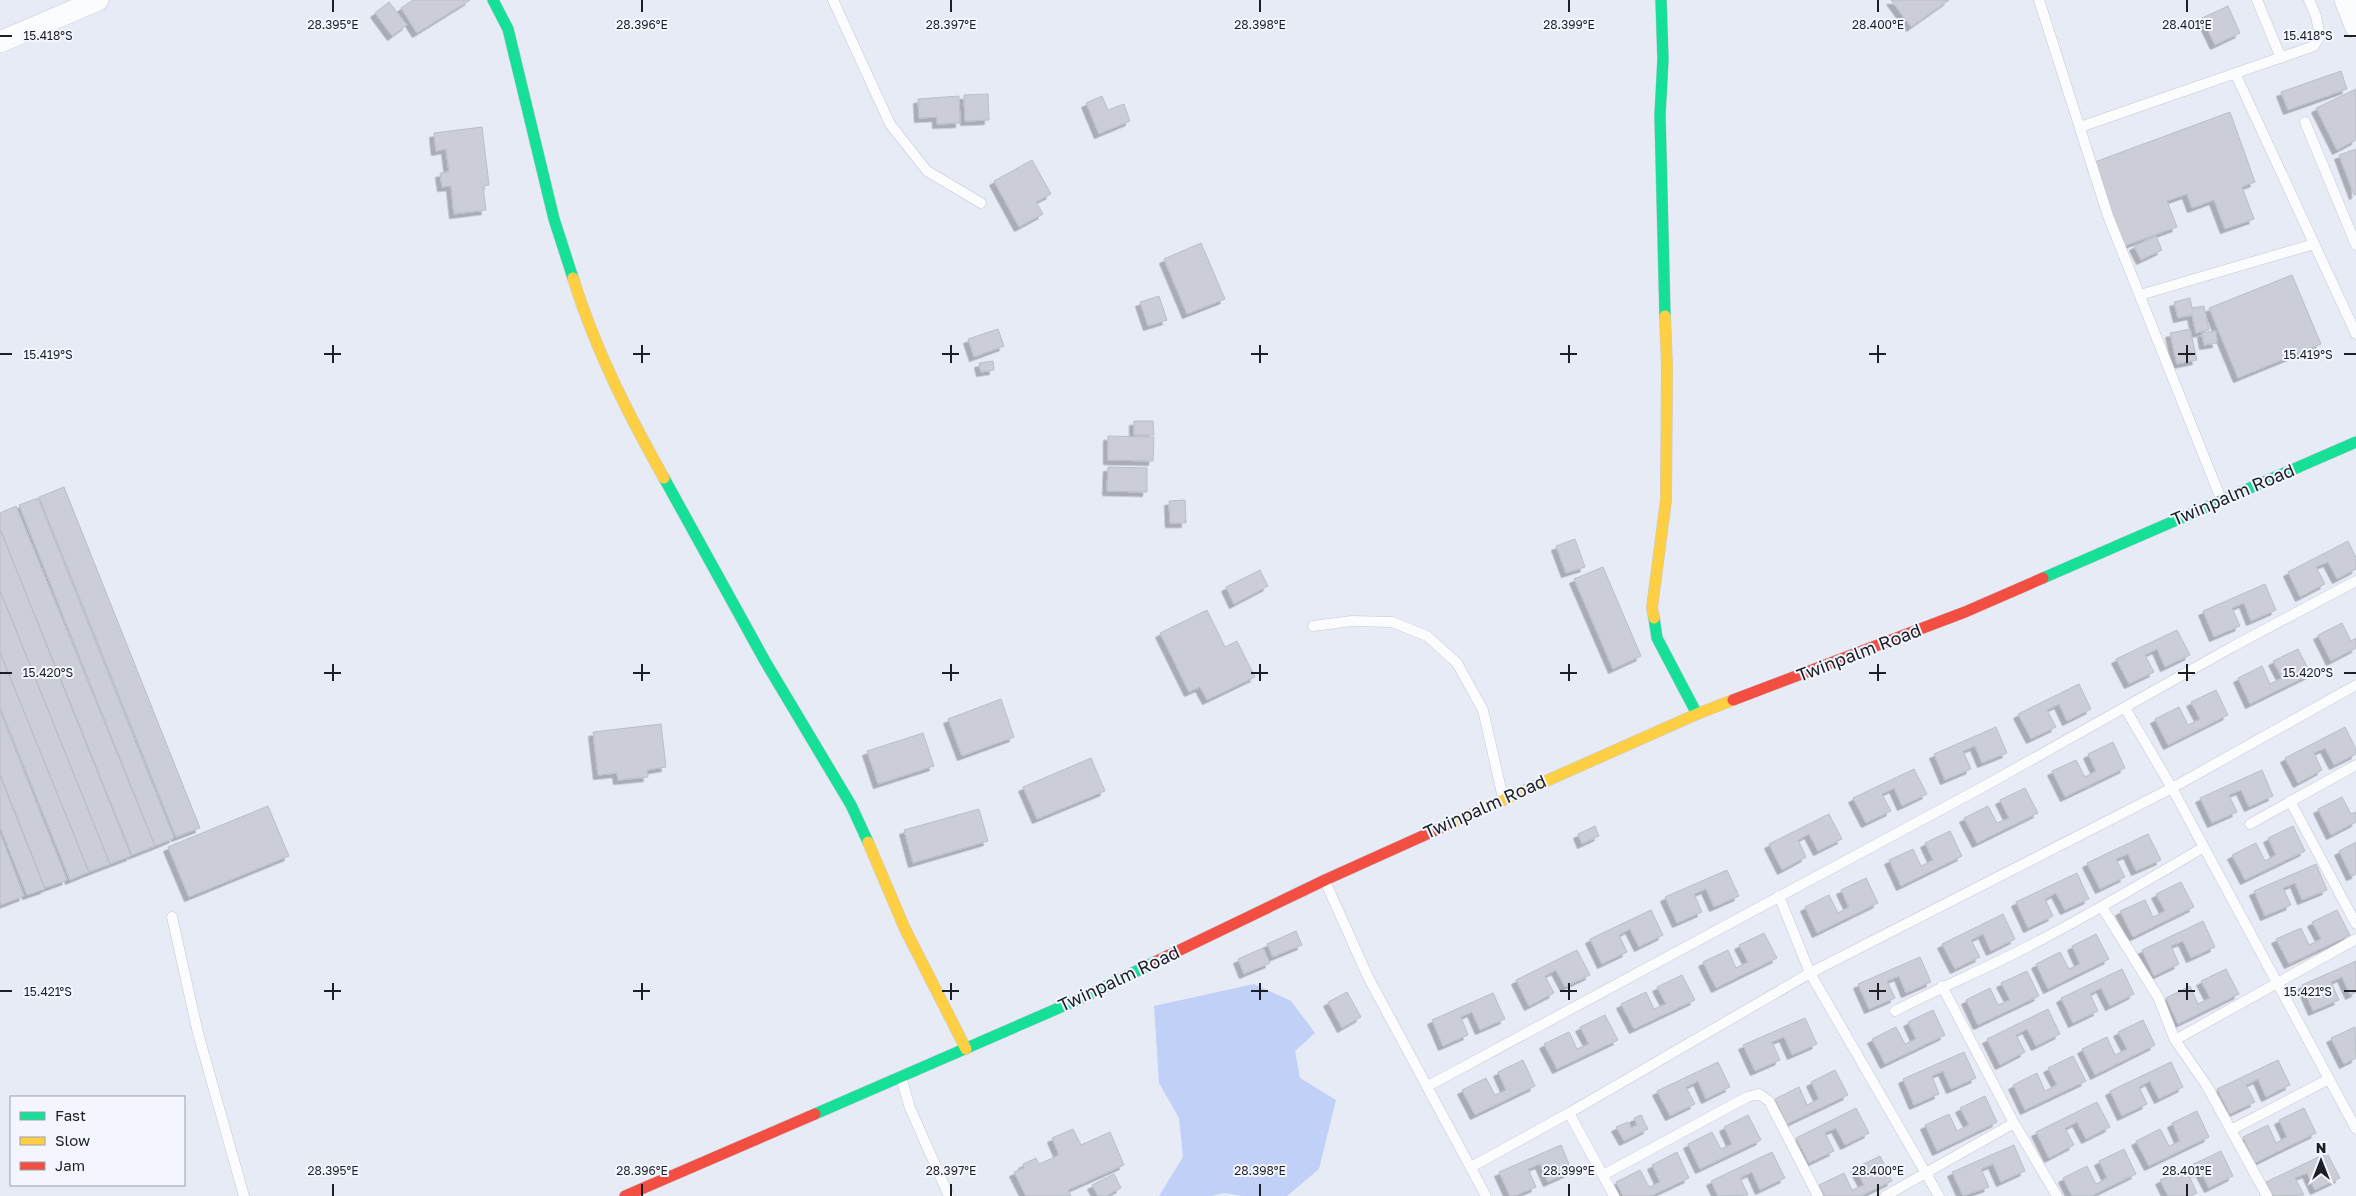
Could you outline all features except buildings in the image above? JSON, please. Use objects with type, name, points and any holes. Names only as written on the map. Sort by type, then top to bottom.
[{"type":"main road","points":[[493,0],[508,29],[554,219],[583,312],[607,371],[640,436],[765,661],[851,805],[878,863],[905,929],[966,1049]]},
{"type":"main road","points":[[1661,0],[1663,60],[1660,115],[1663,278],[1667,367],[1666,500],[1652,608],[1657,638],[1697,714]]},
{"type":"main road","name":"Twinpalm Road","points":[[625,1196],[1084,997],[1325,880],[1503,798],[1697,714],[1965,612],[2356,442]]},
{"type":"street","points":[[0,42],[98,0]]},
{"type":"street","points":[[2345,0],[2356,28]]},
{"type":"lane","points":[[833,0],[890,124],[927,171],[981,203]]},
{"type":"lane","points":[[2039,0],[2108,216],[2221,500]]},
{"type":"lane","points":[[2257,0],[2280,58]]},
{"type":"lane","points":[[2080,127],[2314,46],[2320,36],[2316,16],[2309,0]]},
{"type":"lane","points":[[2235,74],[2356,334]]},
{"type":"lane","points":[[2305,122],[2356,245]]},
{"type":"lane","points":[[2140,295],[2314,244]]},
{"type":"lane","points":[[1428,1086],[2356,581]]},
{"type":"lane","points":[[1313,626],[1352,621],[1392,622],[1427,636],[1451,657],[1457,663],[1483,710],[1503,798]]},
{"type":"lane","points":[[1471,1167],[1810,973],[2172,788],[2356,685]]},
{"type":"lane","points":[[2125,708],[2172,788],[2356,1129]]},
{"type":"lane","points":[[2250,824],[2356,765]]},
{"type":"lane","points":[[2290,801],[2356,924]]},
{"type":"lane","points":[[1896,1011],[1942,986],[2027,947],[2102,907],[2204,847]]},
{"type":"lane","points":[[1325,880],[1368,977],[1486,1196]]},
{"type":"lane","points":[[1779,896],[1810,973],[1939,1196]]},
{"type":"lane","points":[[2102,907],[2158,997],[2176,1040],[2207,1086],[2267,1196]]},
{"type":"lane","points":[[172,917],[198,1033],[244,1196]]},
{"type":"lane","points":[[2176,1040],[2356,939]]},
{"type":"lane","points":[[1942,986],[2014,1124],[2057,1196]]},
{"type":"lane","points":[[901,1076],[910,1108],[949,1196]]},
{"type":"lane","points":[[2231,1130],[2329,1078]]},
{"type":"lane","points":[[1603,1175],[1747,1097],[1759,1094],[1769,1101],[1818,1196]]},
{"type":"lane","points":[[1568,1113],[1614,1196]]},
{"type":"lane","points":[[1885,1196],[2014,1124]]},
{"type":"shaded area","points":[[1254,984],[1291,1001],[1315,1033],[1295,1051],[1300,1078],[1336,1100],[1319,1169],[1287,1196],[1243,1196],[1224,1193],[1212,1196],[1159,1196],[1183,1157],[1179,1118],[1159,1083],[1154,1006]]},
{"type":"traffic: fast","points":[[493,0],[508,29],[554,219],[573,278]]},
{"type":"traffic: fast","points":[[1661,0],[1663,59],[1660,115],[1665,316]]},
{"type":"traffic: fast","points":[[2043,578],[2356,442]]},
{"type":"traffic: fast","points":[[664,478],[765,661],[851,805],[868,842]]},
{"type":"traffic: fast","points":[[1654,618],[1657,638],[1697,714]]},
{"type":"traffic: fast","points":[[815,1114],[1084,997],[1157,961]]},
{"type":"traffic: slow","points":[[573,278],[591,330],[613,381],[664,478]]},
{"type":"traffic: slow","points":[[1654,618],[1652,608],[1666,500],[1667,367],[1665,316]]},
{"type":"traffic: slow","points":[[1447,825],[1697,714],[1733,700]]},
{"type":"traffic: slow","points":[[868,842],[905,929],[966,1049]]},
{"type":"traffic: jam","points":[[1733,700],[1965,612],[2043,578]]},
{"type":"traffic: jam","points":[[1157,961],[1325,880],[1447,825]]},
{"type":"traffic: jam","points":[[625,1196],[815,1114]]}]
